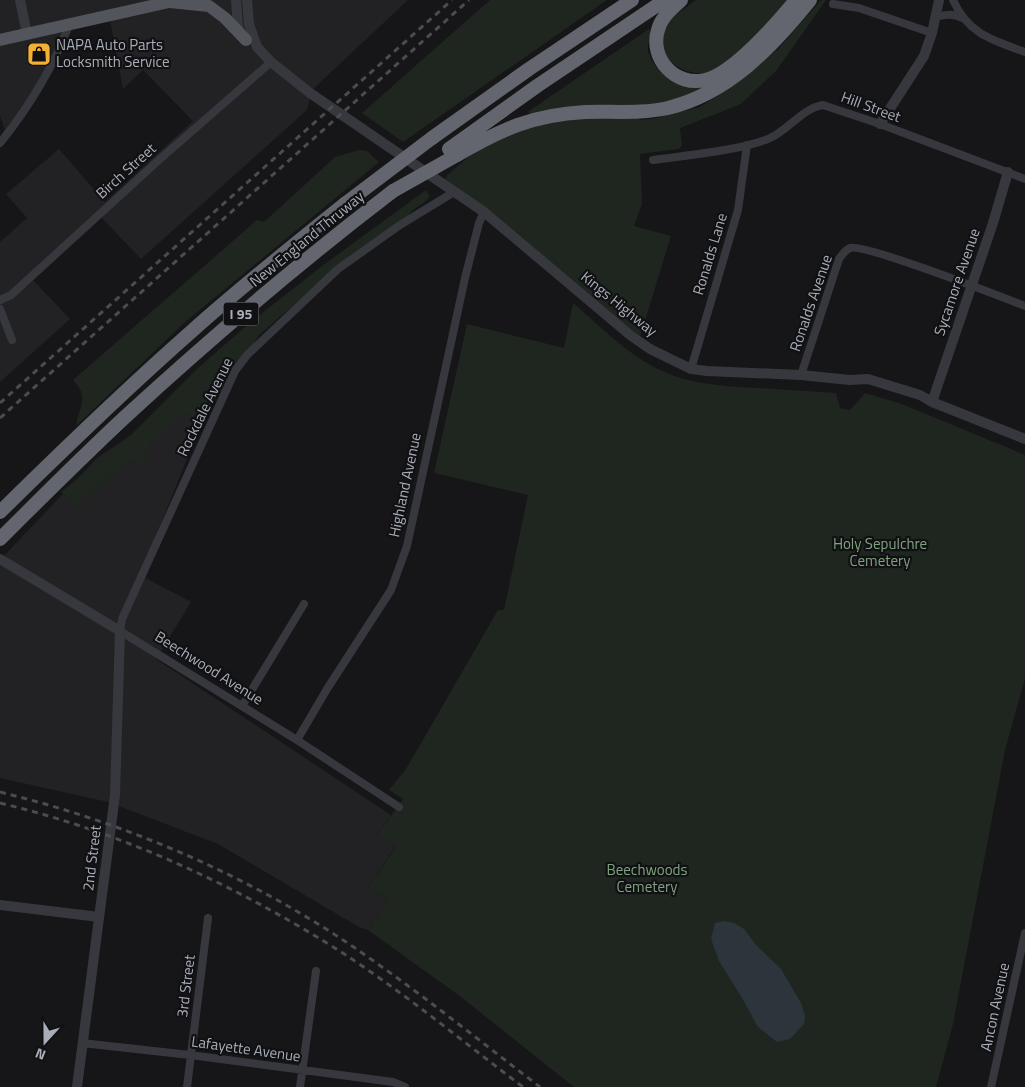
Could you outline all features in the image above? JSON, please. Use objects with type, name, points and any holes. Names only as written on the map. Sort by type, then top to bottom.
[{"type":"highway","name":"New England Thruway","points":[[0,512],[108,407],[240,290],[346,203],[432,138],[632,0]]},
{"type":"highway","points":[[453,152],[537,86],[665,0]]},
{"type":"highway","points":[[681,0],[668,12],[660,24],[656,38],[656,47],[662,63],[674,75],[687,80],[705,81],[718,75],[745,54],[773,27],[796,0]]},
{"type":"highway","points":[[453,152],[536,118],[585,112],[654,111],[695,99],[723,84],[752,63],[781,34],[810,0]]},
{"type":"highway","name":"New England Thruway","points":[[0,539],[123,418],[229,324],[363,214],[393,191],[453,152]]},
{"type":"main road","points":[[0,40],[69,25],[148,3],[173,1],[209,6],[225,18],[246,40]]},
{"type":"street","points":[[20,0],[27,34]]},
{"type":"street","points":[[236,0],[238,27],[246,40]]},
{"type":"street","name":"Kings Highway","points":[[247,0],[249,24],[257,47]]},
{"type":"street","points":[[880,124],[924,56],[932,33],[938,0]]},
{"type":"street","points":[[953,0],[962,18],[970,27],[985,36],[1025,52]]},
{"type":"street","points":[[833,4],[859,8],[932,33]]},
{"type":"street","points":[[935,17],[948,14],[962,18]]},
{"type":"street","points":[[0,143],[22,116],[36,94],[58,52],[69,25]]},
{"type":"street","name":"Kings Highway","points":[[246,40],[257,47],[271,62],[310,93],[484,212],[650,349],[691,368],[707,371],[802,375],[850,380],[868,379],[920,395],[932,402],[1025,439]]},
{"type":"street","name":"Birch Street","points":[[0,300],[11,295],[160,159],[271,62]]},
{"type":"street","name":"Hill Street","points":[[653,160],[747,145],[769,139],[816,106],[824,105],[880,124],[1025,179]]},
{"type":"street","name":"Ronalds Lane","points":[[691,368],[738,210],[747,145]]},
{"type":"street","name":"Sycamore Avenue","points":[[932,402],[993,223],[1008,172]]},
{"type":"street","name":"Rockdale Avenue","points":[[120,631],[122,619],[163,527],[235,371],[246,355],[338,269],[400,226],[454,192]]},
{"type":"street","name":"Highland Avenue","points":[[297,740],[327,689],[391,590],[398,573],[406,546],[470,260],[479,223],[484,212]]},
{"type":"street","name":"Ronalds Avenue","points":[[802,375],[839,259],[844,251],[850,247],[861,248],[1025,306]]},
{"type":"street","points":[[0,309],[12,340]]},
{"type":"street","name":"Beechwood Avenue","points":[[0,559],[297,740],[399,807]]},
{"type":"street","points":[[242,706],[304,604]]},
{"type":"street","name":"2nd Street","points":[[77,1087],[115,795],[120,631]]},
{"type":"street","points":[[0,905],[99,917]]},
{"type":"street","name":"3rd Street","points":[[187,1087],[208,918]]},
{"type":"street","name":"Ancon Avenue","points":[[991,1087],[1025,933]]},
{"type":"street","points":[[300,1087],[316,971]]},
{"type":"street","name":"Lafayette Avenue","points":[[82,1043],[190,1055],[393,1082],[405,1087]]},
{"type":"shaded area","points":[[0,0],[408,0],[312,90],[307,110],[141,259],[99,215],[30,277],[70,319],[0,382],[0,242],[27,218],[6,194],[59,149],[105,202],[193,121],[143,70],[123,89],[109,14],[68,22],[57,50],[29,99],[5,130],[0,116]]},
{"type":"shaded area","points":[[189,396],[208,407],[140,575],[191,602],[156,659],[391,815],[377,835],[396,845],[369,887],[388,899],[368,930],[359,927],[218,844],[108,802],[0,778],[0,560],[97,458]]},
{"type":"shaded area","points":[[724,921],[734,923],[744,929],[756,945],[781,969],[801,1003],[805,1016],[804,1024],[790,1039],[777,1042],[758,1027],[719,961],[711,939],[715,923]]},
{"type":"green space","points":[[490,0],[607,0],[403,142],[362,113]]},
{"type":"green space","points":[[696,0],[790,0],[738,53],[716,71],[705,74],[688,71],[674,64],[668,59],[663,45],[663,37],[668,24],[675,16]]},
{"type":"green space","points":[[821,0],[826,0],[776,71],[741,104],[680,128],[682,145],[679,149],[640,154],[642,204],[634,226],[671,236],[640,337],[445,179],[446,176],[484,144],[534,124],[591,118],[639,117],[640,120],[652,119],[700,107],[740,81],[778,49]]},
{"type":"green space","points":[[649,29],[651,32],[648,51],[657,68],[664,75],[671,80],[688,86],[707,87],[689,96],[648,109],[529,114],[529,111]]},
{"type":"green space","points":[[359,150],[367,151],[379,162],[184,323],[76,426],[82,397],[78,386],[73,380],[257,220],[264,222],[335,157]]},
{"type":"green space","points":[[426,190],[430,196],[413,210],[407,218],[317,285],[260,334],[208,410],[203,413],[185,414],[149,444],[143,457],[150,461],[146,465],[131,460],[126,461],[77,506],[61,492],[128,438],[198,368],[252,321],[322,266]]},
{"type":"green space","points":[[573,303],[635,355],[646,363],[670,374],[695,382],[720,385],[836,393],[840,408],[850,410],[865,393],[902,404],[1025,455],[1025,678],[1005,750],[953,1024],[936,1087],[574,1087],[461,997],[368,930],[388,899],[369,887],[396,846],[377,835],[403,799],[389,790],[406,769],[498,610],[504,610],[528,495],[434,473],[467,324],[564,348]]},
{"type":"railway","points":[[0,403],[452,0]]},
{"type":"railway","points":[[0,418],[469,0]]},
{"type":"railway","points":[[0,792],[46,804],[135,834],[179,852],[265,893],[371,959],[540,1087]]},
{"type":"railway","points":[[0,803],[45,815],[132,845],[217,882],[258,903],[362,966],[409,999],[523,1087]]},
{"type":"place","name":"NAPA Auto Parts Locksmith Service","points":[[39,54]]},
{"type":"park label","name":"Holy Sepulchre Cemetery","points":[[880,552]]},
{"type":"park label","name":"Beechwoods Cemetery","points":[[647,878]]}]
